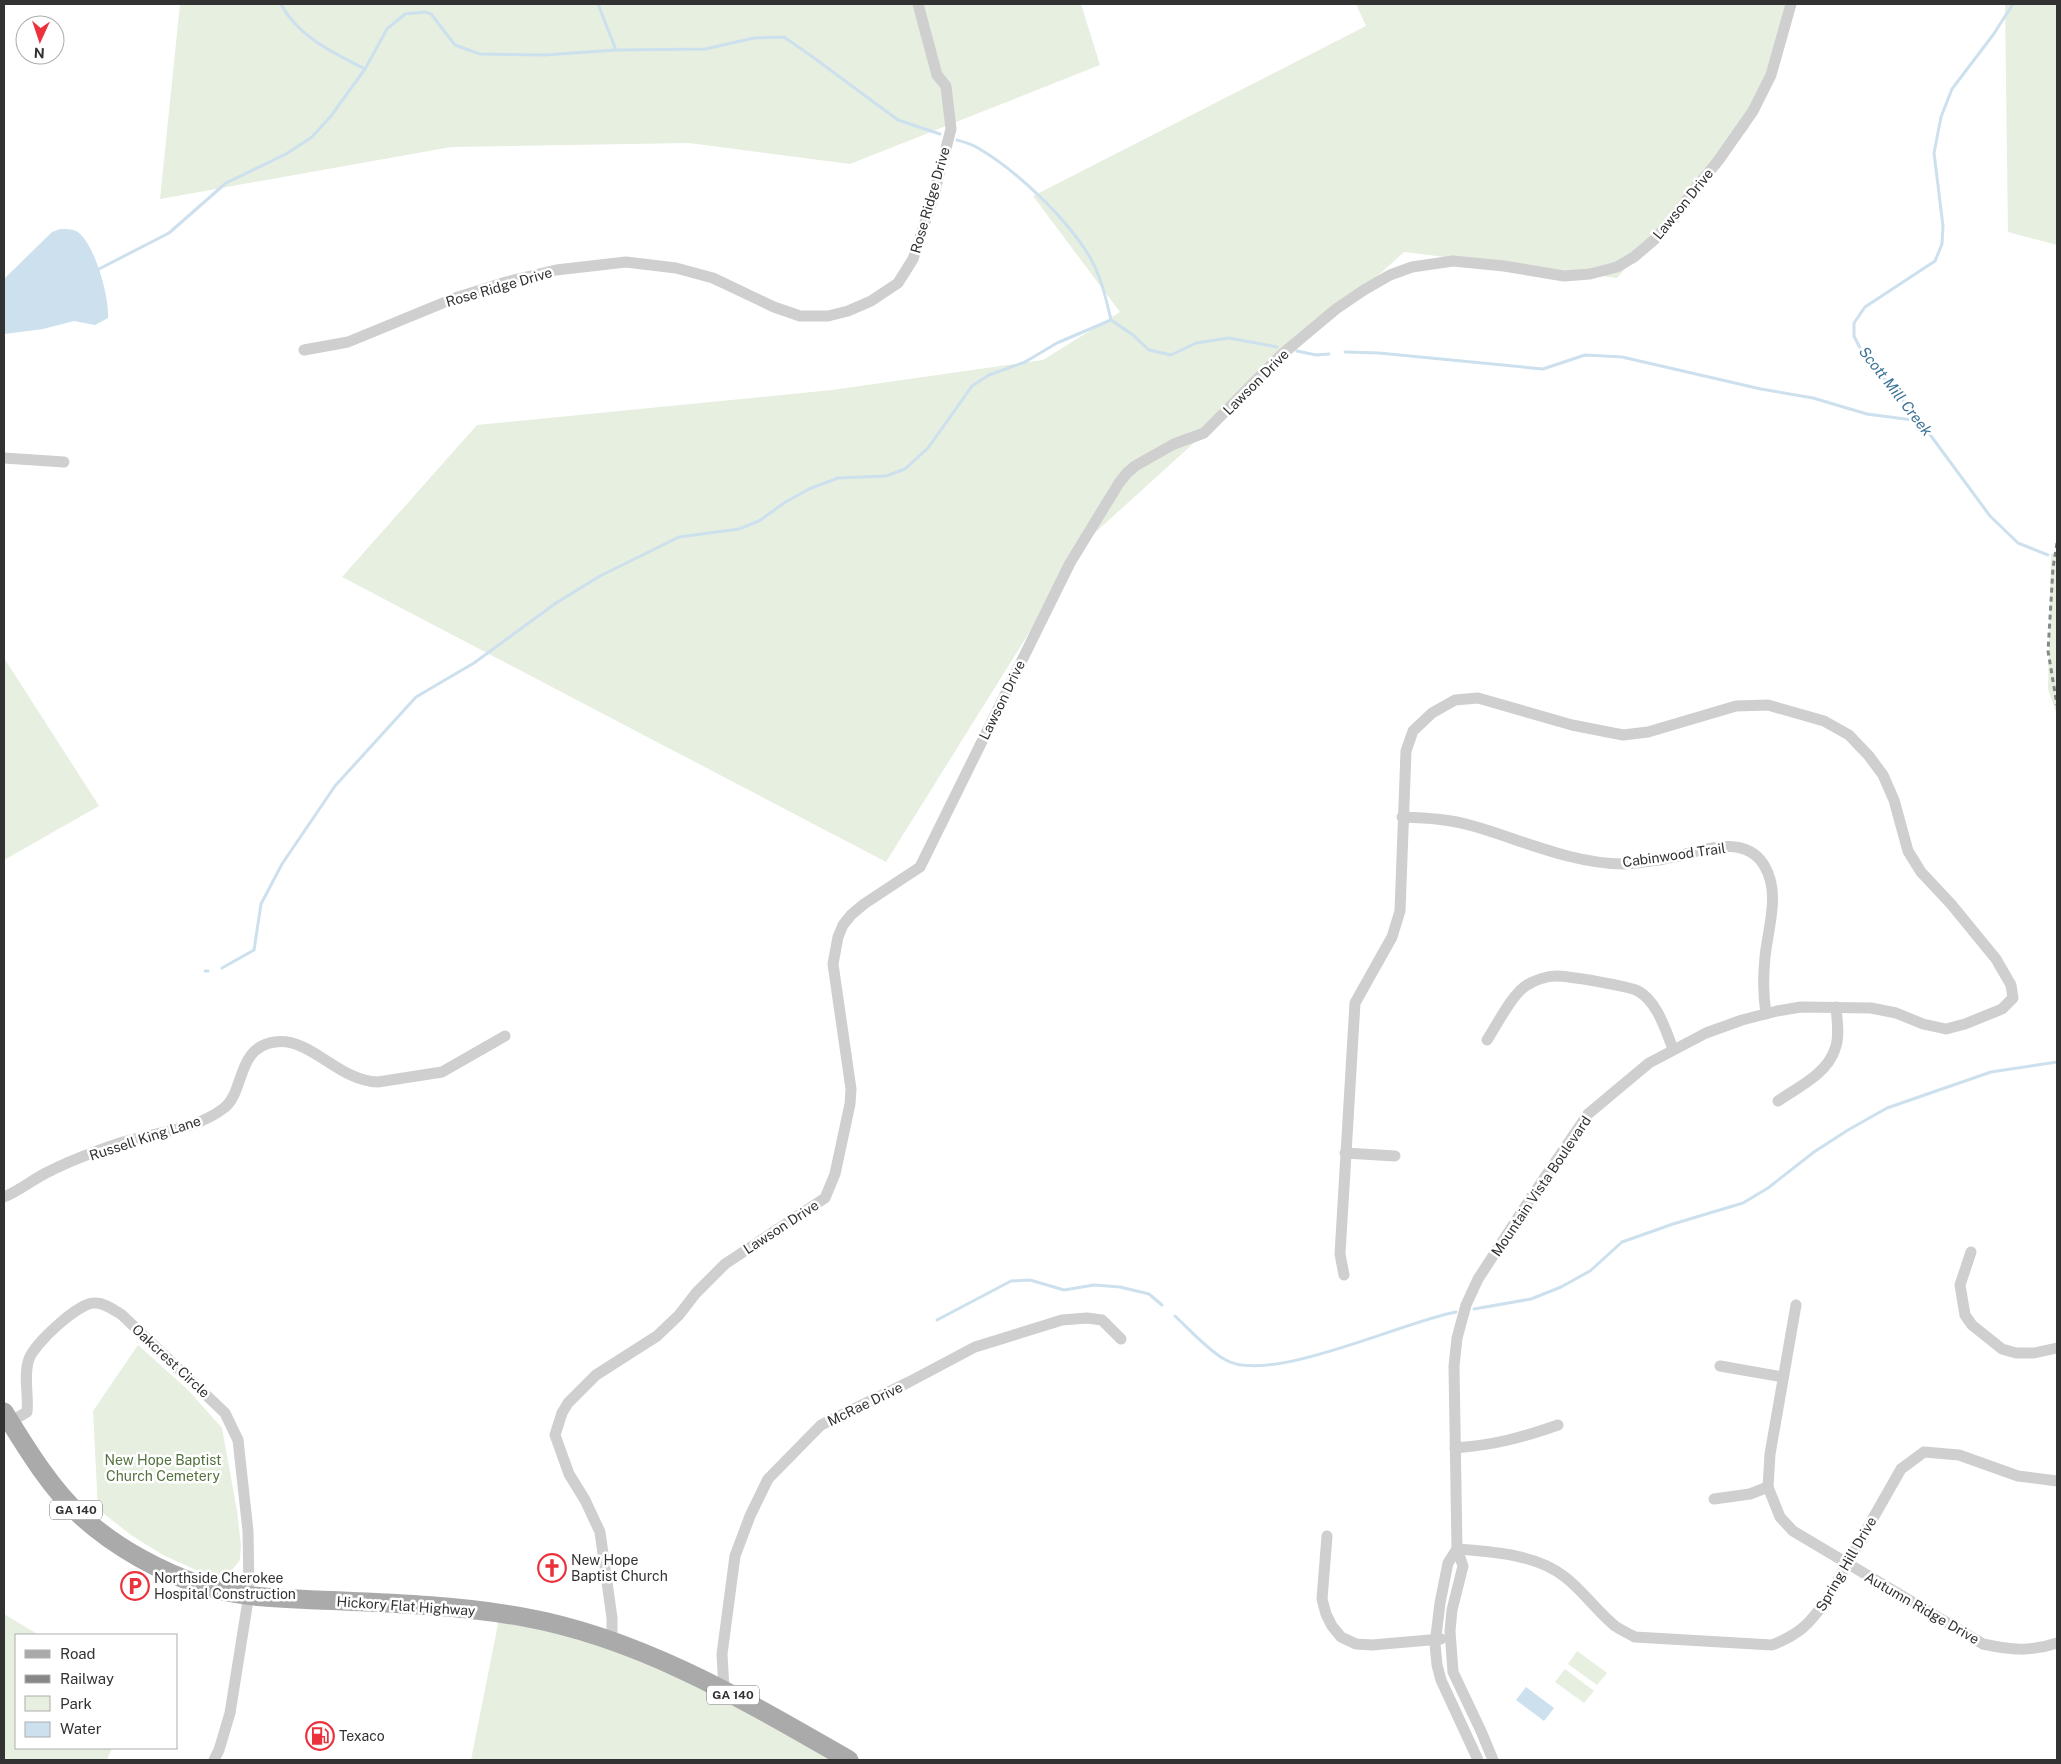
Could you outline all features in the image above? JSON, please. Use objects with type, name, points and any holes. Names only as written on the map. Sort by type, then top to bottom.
[{"type":"main road","name":"Hickory Flat Highway","points":[[7,1417],[34,1459],[79,1514],[119,1545],[166,1572],[206,1587],[249,1594],[485,1612],[532,1619],[577,1630],[682,1669],[724,1689],[849,1760]]},
{"type":"street","name":"Rose Ridge Drive","points":[[304,350],[348,342],[455,298],[506,282],[556,270],[626,262],[676,268],[713,278],[774,307],[800,316],[828,316],[871,301],[898,283],[913,259],[934,198],[951,128],[946,86],[937,75],[918,4]]},
{"type":"street","name":"Lawson Drive","points":[[612,1642],[612,1618],[600,1532],[585,1500],[569,1474],[555,1435],[562,1413],[568,1403],[596,1375],[657,1336],[679,1315],[696,1293],[725,1264],[825,1198],[835,1174],[850,1104],[851,1089],[833,964],[838,937],[843,925],[864,904],[894,886],[920,867],[1070,563],[1119,483],[1136,466],[1149,458],[1174,444],[1204,432],[1281,355],[1336,309],[1390,275],[1412,267],[1454,261],[1504,266],[1564,276],[1590,274],[1617,267],[1634,257],[1673,220],[1753,111],[1771,75],[1791,4]]},
{"type":"street","points":[[4,458],[64,462]]},
{"type":"street","name":"Mountain Vista Boulevard","points":[[1344,1275],[1340,1254],[1355,1003],[1392,938],[1400,911],[1402,816],[1406,751],[1414,731],[1432,713],[1455,700],[1478,698],[1572,725],[1623,736],[1648,732],[1736,706],[1768,705],[1824,721],[1849,735],[1869,756],[1883,775],[1894,800],[1908,851],[1921,872],[1952,904],[1996,959],[2011,985],[2013,998],[2002,1009],[1965,1024],[1946,1029],[1923,1024],[1896,1013],[1871,1008],[1836,1006],[1801,1007],[1766,1014],[1742,1020],[1706,1033],[1648,1063],[1588,1114],[1532,1196],[1478,1279],[1466,1305],[1457,1338],[1454,1366],[1458,1549],[1463,1566],[1452,1610],[1450,1639],[1453,1672],[1482,1731],[1493,1760]]},
{"type":"street","name":"Cabinwood Trail","points":[[1402,816],[1439,818],[1581,859],[1624,864],[1671,858],[1712,847],[1730,846],[1748,851],[1762,863],[1771,878],[1773,896],[1765,959],[1763,993],[1766,1014]]},
{"type":"street","points":[[1487,1040],[1515,997],[1526,985],[1540,979],[1556,976],[1639,991],[1651,1003],[1663,1024],[1673,1049]]},
{"type":"street","points":[[1778,1101],[1817,1075],[1830,1060],[1836,1049],[1836,1006]]},
{"type":"street","name":"Russell King Lane","points":[[4,1198],[46,1173],[120,1143],[177,1130],[204,1120],[226,1107],[246,1061],[256,1051],[274,1042],[288,1041],[299,1044],[338,1070],[368,1082],[378,1082],[442,1072],[506,1036]]},
{"type":"street","points":[[1346,1153],[1395,1156]]},
{"type":"street","points":[[1971,1252],[1960,1285],[1965,1315],[1972,1325],[2002,1349],[2016,1353],[2034,1353],[2057,1348]]},
{"type":"street","name":"Oakcrest Circle","points":[[7,1417],[27,1412],[27,1370],[29,1359],[35,1346],[50,1332],[84,1305],[95,1302],[110,1307],[122,1315],[225,1413],[233,1427],[238,1440],[248,1532],[249,1594]]},
{"type":"street","name":"Autumn Ridge Drive","points":[[1796,1305],[1770,1454],[1768,1487],[1780,1517],[1793,1531],[1984,1644],[2012,1650],[2039,1650],[2057,1643]]},
{"type":"street","name":"McRae Drive","points":[[724,1689],[722,1654],[734,1556],[750,1516],[768,1479],[821,1426],[975,1347],[1062,1320],[1087,1318],[1102,1320],[1121,1339]]},
{"type":"street","points":[[1720,1366],[1783,1377]]},
{"type":"street","points":[[1455,1448],[1499,1444],[1558,1425]]},
{"type":"street","name":"Spring Hill Drive","points":[[1458,1549],[1511,1556],[1546,1567],[1564,1576],[1616,1627],[1635,1637],[1772,1645],[1793,1636],[1812,1620],[1826,1601],[1901,1469],[1924,1452],[1959,1455],[2018,1476],[2057,1481]]},
{"type":"street","points":[[1714,1499],[1750,1494],[1768,1487]]},
{"type":"street","points":[[1327,1536],[1322,1599],[1332,1626],[1341,1636],[1356,1644],[1372,1645],[1450,1639]]},
{"type":"street","name":"Mountain Vista Boulevard","points":[[1458,1549],[1448,1563],[1440,1603],[1435,1639],[1437,1665],[1441,1680],[1478,1760]]},
{"type":"street","points":[[214,1760],[230,1714],[249,1594]]},
{"type":"green space","points":[[180,4],[1081,4],[1100,65],[850,164],[689,143],[451,147],[160,199]]},
{"type":"green space","points":[[1356,4],[1788,4],[1748,129],[1617,278],[1404,252],[1087,540],[886,862],[342,577],[477,425],[832,390],[1043,360],[1120,312],[1033,196],[1366,26]]},
{"type":"green space","points":[[2005,4],[2057,4],[2057,245],[2008,232]]},
{"type":"green space","points":[[2051,553],[2057,556],[2057,715],[2048,689]]},
{"type":"green space","points":[[4,658],[99,806],[4,860]]},
{"type":"green space","name":"New Hope Baptist Church Cemetery","points":[[138,1345],[188,1390],[222,1428],[237,1511],[241,1545],[240,1560],[232,1570],[221,1575],[196,1570],[163,1555],[131,1535],[98,1509],[93,1411]]},
{"type":"green space","points":[[4,1614],[37,1634],[15,1634],[15,1749],[112,1749],[107,1760],[4,1760]]},
{"type":"green space","points":[[500,1614],[624,1639],[835,1760],[471,1760]]},
{"type":"green space","points":[[1577,1651],[1607,1673],[1597,1685],[1568,1664]]},
{"type":"green space","points":[[1565,1669],[1594,1691],[1584,1703],[1555,1682]]},
{"type":"water","points":[[60,229],[76,231],[83,237],[95,257],[104,284],[108,318],[95,325],[74,321],[43,329],[4,334],[4,279],[52,232]]},
{"type":"water","points":[[1526,1687],[1554,1708],[1544,1721],[1516,1700]]},
{"type":"waterway","points":[[281,4],[288,15],[306,34],[329,50],[365,69]]},
{"type":"waterway","points":[[598,4],[616,50]]},
{"type":"waterway","name":"Scott Mill Creek","points":[[2013,4],[1993,35],[1952,89],[1941,117],[1934,153],[1943,226],[1942,244],[1935,261],[1865,307],[1854,323],[1854,336],[1862,352],[1920,421],[1990,516],[2018,543],[2048,555]]},
{"type":"waterway","points":[[99,269],[169,233],[226,183],[286,154],[312,137],[331,116],[365,69],[387,29],[405,14],[425,12],[431,14],[455,45],[480,54],[544,55],[616,50],[705,49],[754,38],[784,37],[898,120],[940,134]]},
{"type":"waterway","points":[[957,140],[973,145],[993,157],[1039,195],[1053,210],[1078,240],[1092,261],[1102,286],[1111,320],[1133,335],[1149,350],[1171,355],[1196,343],[1229,338],[1277,347]]},
{"type":"waterway","points":[[222,968],[254,950],[261,904],[282,864],[335,786],[416,697],[474,663],[556,603],[600,576],[679,537],[739,529],[759,521],[784,503],[809,489],[838,478],[886,476],[905,469],[928,448],[972,386],[989,375],[1025,362],[1057,343],[1111,320]]},
{"type":"waterway","points":[[1297,351],[1316,355],[1329,354]]},
{"type":"waterway","points":[[1345,352],[1379,353],[1543,369],[1585,355],[1622,357],[1761,389],[1813,398],[1867,414],[1920,421]]},
{"type":"waterway","points":[[1474,1309],[1531,1299],[1561,1287],[1590,1271],[1622,1242],[1743,1203],[1768,1188],[1814,1152],[1887,1108],[1991,1072],[2057,1062]]},
{"type":"waterway","points":[[937,1320],[1011,1281],[1030,1280],[1064,1290],[1094,1285],[1120,1287],[1149,1294],[1162,1305]]},
{"type":"waterway","points":[[1175,1316],[1205,1345],[1224,1359],[1244,1365],[1271,1365],[1303,1359],[1456,1312]]},
{"type":"railway","points":[[2057,543],[2053,568],[2048,651],[2057,705]]},
{"type":"place","name":"New Hope Baptist Church","points":[[552,1568]]},
{"type":"place","name":"Northside Cherokee Hospital Construction","points":[[135,1586]]},
{"type":"place","name":"Texaco","points":[[320,1736]]}]
